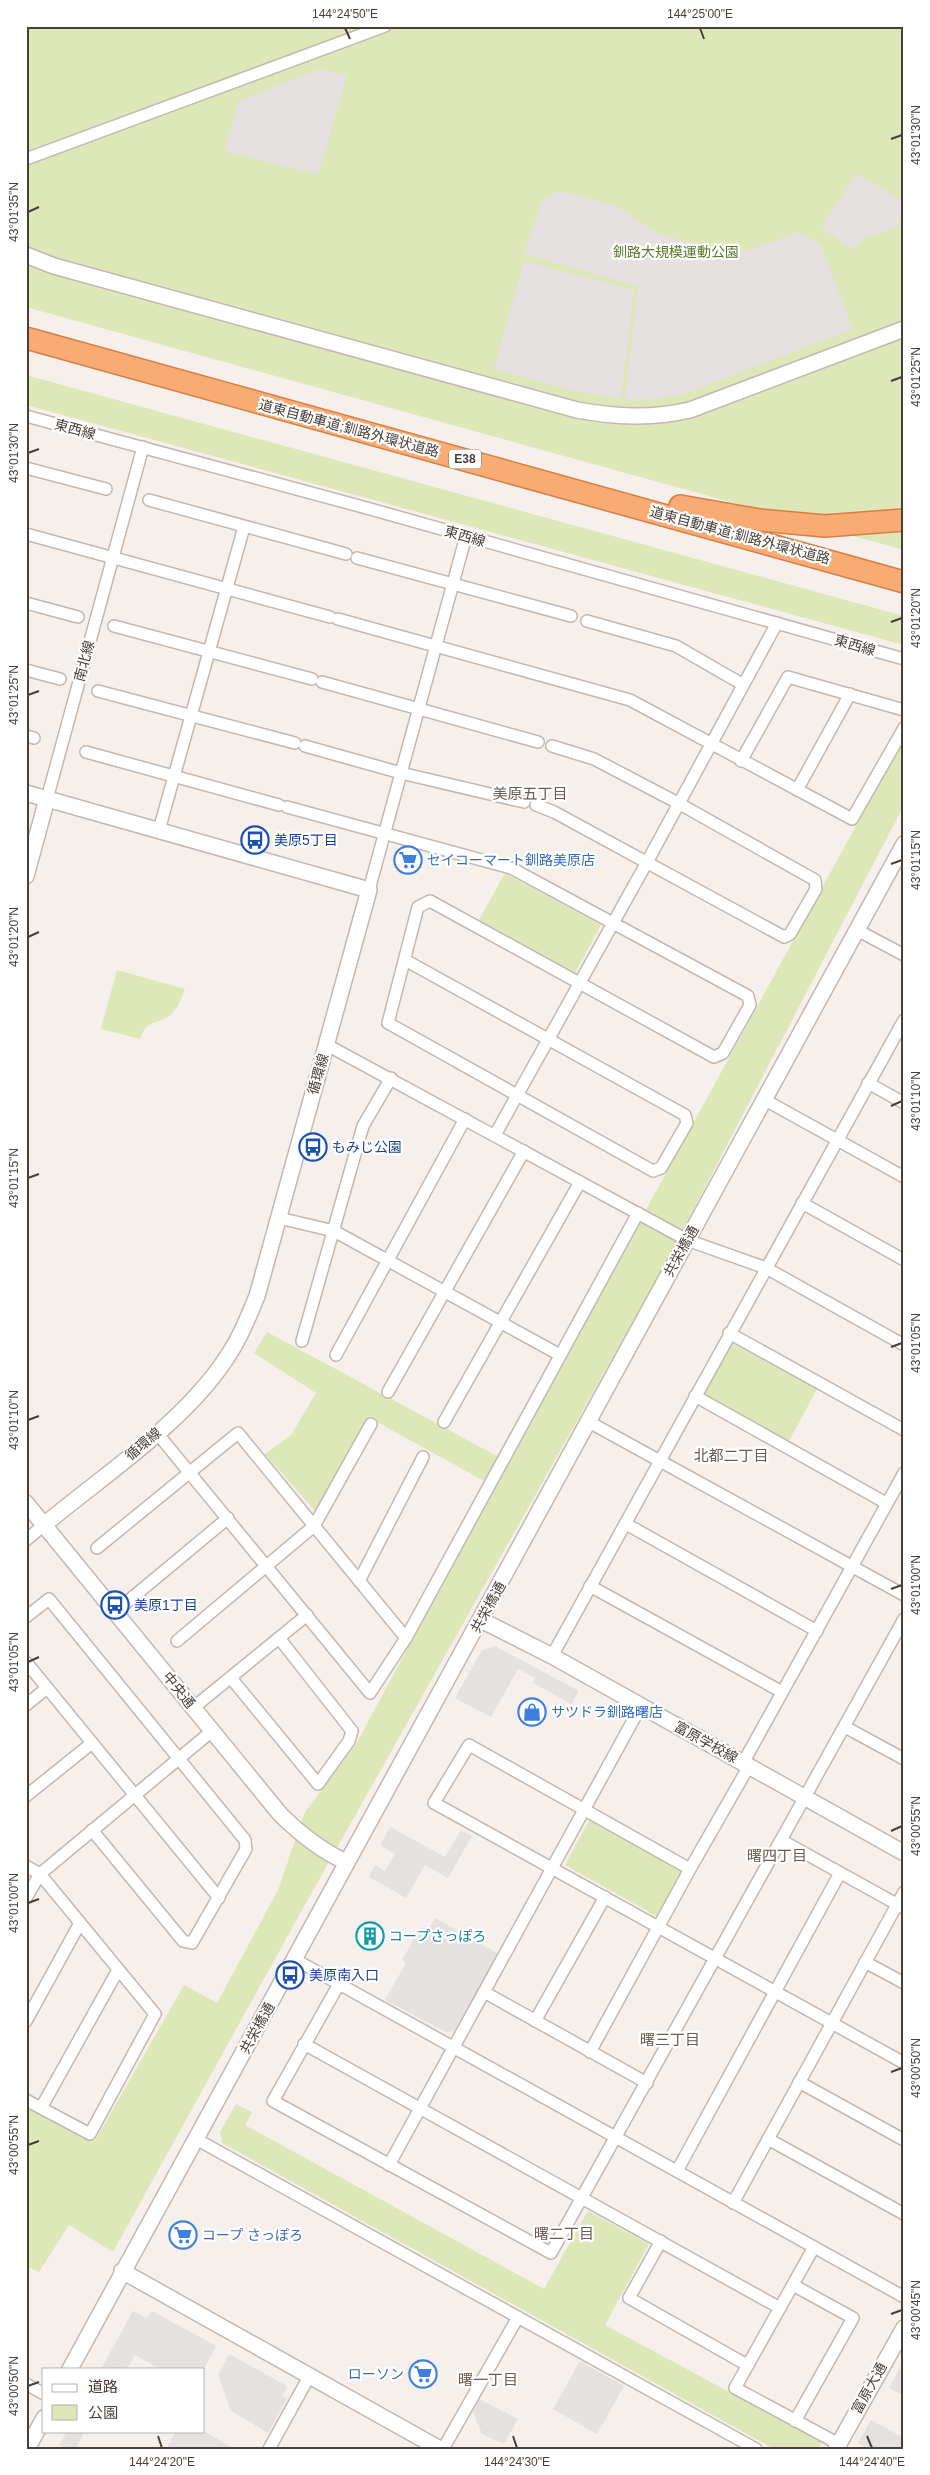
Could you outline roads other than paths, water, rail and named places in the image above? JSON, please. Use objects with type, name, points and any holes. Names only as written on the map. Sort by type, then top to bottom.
[{"type":"highway","name":"道東自動車道;釧路外環状道路","points":[[26,330],[646,500],[904,573]]},
{"type":"highway","name":"道東自動車道;釧路外環状道路","points":[[26,338],[904,582]]},
{"type":"highway","points":[[646,500],[760,520],[825,526],[904,520]]},
{"type":"street","points":[[26,159],[385,26]]},
{"type":"street","points":[[26,255],[54,266],[577,410],[624,417],[665,416],[690,410],[904,329]]},
{"type":"street","name":"東西線","points":[[26,416],[777,622],[904,659]]},
{"type":"street","name":"南北線","points":[[26,876],[143,447]]},
{"type":"street","points":[[26,468],[106,488]]},
{"type":"street","points":[[149,500],[571,616]]},
{"type":"street","points":[[159,830],[244,527]]},
{"type":"street","points":[[26,534],[630,700],[852,819],[904,728]]},
{"type":"street","points":[[26,793],[369,890],[466,536]]},
{"type":"street","points":[[26,603],[78,617]]},
{"type":"street","points":[[586,621],[676,646],[742,684]]},
{"type":"street","points":[[495,1135],[646,864],[777,622]]},
{"type":"street","points":[[114,626],[538,742]]},
{"type":"street","points":[[26,670],[60,679]]},
{"type":"street","points":[[741,761],[788,677],[904,710]]},
{"type":"street","points":[[98,691],[402,773],[524,802]]},
{"type":"street","points":[[797,790],[850,694]]},
{"type":"street","points":[[536,805],[554,812],[646,864],[784,937],[790,934],[816,889],[815,880],[678,803],[594,758],[552,746]]},
{"type":"street","points":[[86,752],[511,868],[613,921],[748,996],[750,1005],[723,1053],[714,1057],[430,901],[418,907],[388,1023],[653,1170],[661,1168],[687,1123],[684,1115],[405,960]]},
{"type":"street","name":"共栄橋通","points":[[71,2368],[904,844]]},
{"type":"street","name":"循環線","points":[[44,1524],[197,1397],[231,1352],[257,1296],[369,890]]},
{"type":"street","points":[[857,930],[904,955]]},
{"type":"street","points":[[552,1656],[626,1524],[728,1334],[868,1083],[903,1025]]},
{"type":"street","points":[[327,1045],[465,1118],[687,1240],[766,1268],[904,1345]]},
{"type":"street","points":[[302,1341],[363,1126],[391,1078]]},
{"type":"street","points":[[868,1083],[904,1102]]},
{"type":"street","points":[[765,1100],[904,1177]]},
{"type":"street","points":[[336,1354],[465,1118]]},
{"type":"street","points":[[388,1392],[524,1151]]},
{"type":"street","points":[[444,1422],[580,1182]]},
{"type":"street","points":[[802,1203],[904,1260]]},
{"type":"street","points":[[157,1432],[370,1693],[406,1638],[638,1213]]},
{"type":"street","points":[[279,1218],[334,1231],[560,1355]]},
{"type":"street","points":[[728,1334],[904,1430]]},
{"type":"street","points":[[695,1396],[886,1503]]},
{"type":"street","points":[[589,1422],[904,1594]]},
{"type":"street","points":[[177,1641],[314,1526],[371,1424]]},
{"type":"street","points":[[97,1548],[238,1433],[406,1638]]},
{"type":"street","points":[[359,1581],[423,1458]]},
{"type":"street","points":[[590,2052],[746,1764],[782,1692],[904,1472]]},
{"type":"street","name":"中央通","points":[[26,1503],[280,1814],[301,1836],[324,1852],[346,1862]]},
{"type":"street","points":[[116,1612],[228,1518]]},
{"type":"street","points":[[26,1540],[44,1524]]},
{"type":"street","points":[[626,1524],[817,1631]]},
{"type":"street","points":[[590,1586],[782,1692]]},
{"type":"street","points":[[26,1617],[49,1600],[245,1840],[246,1849],[192,1943],[183,1941],[92,1830]]},
{"type":"street","points":[[193,1708],[307,1615]]},
{"type":"street","points":[[339,1984],[272,2100],[551,2253],[583,2199],[904,1619]]},
{"type":"street","name":"富原学校線","points":[[481,1620],[552,1656],[904,1853]]},
{"type":"street","points":[[231,1678],[318,1784],[349,1741],[352,1731],[279,1638]]},
{"type":"street","points":[[26,1662],[219,1898]]},
{"type":"street","points":[[26,1705],[47,1688]]},
{"type":"street","points":[[388,2165],[586,1810],[641,1706]]},
{"type":"street","points":[[845,1726],[904,1759]]},
{"type":"street","points":[[26,1898],[40,1874],[212,1731]]},
{"type":"street","points":[[26,1796],[92,1743]]},
{"type":"street","points":[[690,1869],[469,1745],[434,1803],[904,2062]]},
{"type":"street","points":[[780,1840],[900,1906]]},
{"type":"street","points":[[26,1866],[40,1874],[155,2014],[90,2134],[26,2100]]},
{"type":"street","points":[[677,2171],[840,1873]]},
{"type":"street","points":[[733,2203],[865,1962],[900,1906],[904,1892]]},
{"type":"street","points":[[535,2021],[605,1897]]},
{"type":"street","points":[[26,2021],[80,1923]]},
{"type":"street","points":[[294,1959],[904,2297]]},
{"type":"street","points":[[865,1962],[904,1984]]},
{"type":"street","points":[[41,2108],[118,1970]]},
{"type":"street","points":[[484,1992],[647,2083]]},
{"type":"street","points":[[304,2044],[780,2308]]},
{"type":"street","points":[[799,2082],[904,2140]]},
{"type":"street","points":[[196,2139],[756,2449]]},
{"type":"street","points":[[768,2139],[904,2214]]},
{"type":"street","points":[[661,2241],[630,2298],[747,2365]]},
{"type":"street","points":[[814,2248],[735,2388],[838,2446]]},
{"type":"street","points":[[122,2271],[442,2449],[518,2317]]},
{"type":"street","points":[[793,2285],[853,2318],[795,2421]]},
{"type":"street","name":"富原大通","points":[[838,2446],[904,2328]]},
{"type":"street","points":[[269,2449],[310,2375]]},
{"type":"street","points":[[26,2384],[42,2393]]},
{"type":"street","points":[[26,2449],[42,2421]]},
{"type":"place","name":"美原5丁目","points":[[255,840]]},
{"type":"place","name":"セイコーマート釧路美原店","points":[[408,860]]},
{"type":"place","name":"もみじ公園","points":[[313,1147]]},
{"type":"place","name":"美原1丁目","points":[[115,1605]]},
{"type":"place","name":"サツドラ釧路曙店","points":[[532,1712]]},
{"type":"place","name":"コープさっぽろ","points":[[370,1936]]},
{"type":"place","name":"美原南入口","points":[[290,1975]]},
{"type":"place","name":"コープ さっぽろ","points":[[183,2235]]},
{"type":"place","name":"ローソン","points":[[423,2374]]},
{"type":"district","name":"美原五丁目","points":[[530,794]]},
{"type":"district","name":"北都二丁目","points":[[731,1456]]},
{"type":"district","name":"曙四丁目","points":[[777,1856]]},
{"type":"district","name":"曙三丁目","points":[[670,2040]]},
{"type":"district","name":"曙二丁目","points":[[564,2234]]},
{"type":"district","name":"曙一丁目","points":[[488,2380]]},
{"type":"park label","name":"釧路大規模運動公園","points":[[676,252]]}]
